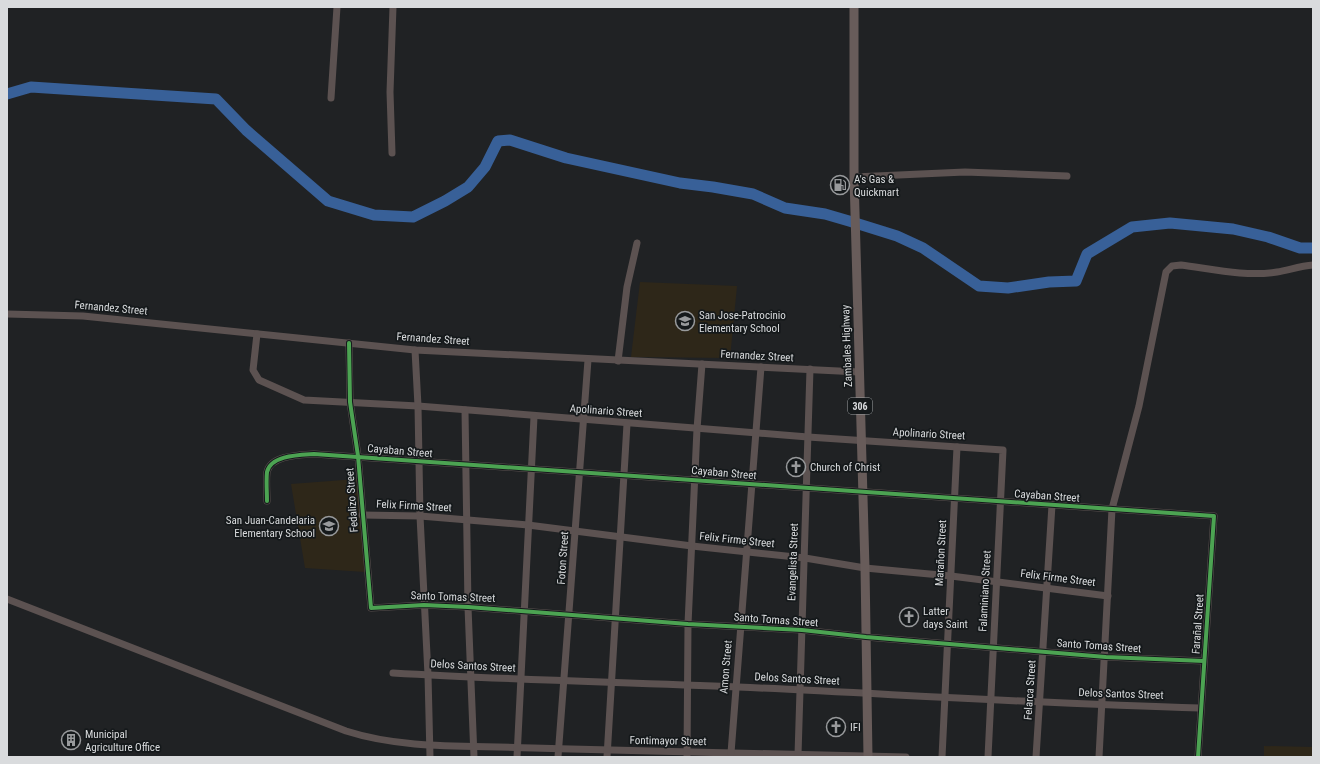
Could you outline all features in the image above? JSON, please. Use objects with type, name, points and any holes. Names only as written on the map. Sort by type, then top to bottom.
[{"type":"main road","name":"Zambales Highway","points":[[854,7],[854,177],[865,568],[868,756]]},
{"type":"street","points":[[331,98],[337,7]]},
{"type":"street","points":[[392,153],[390,92],[393,7]]},
{"type":"street","points":[[854,177],[965,172],[1067,176]]},
{"type":"street","points":[[618,361],[627,287],[637,243]]},
{"type":"street","points":[[1099,757],[1106,656],[1112,509],[1139,406],[1166,272],[1172,266],[1181,265],[1238,272],[1276,272],[1299,266],[1313,265]]},
{"type":"street","name":"Fernandez Street","points":[[7,314],[83,316],[415,350],[588,360],[859,372]]},
{"type":"street","name":"Apolinario Street","points":[[257,334],[253,370],[258,380],[304,400],[418,406],[627,424],[1003,450]]},
{"type":"street","name":"Fedalizo Street","points":[[348,343],[350,402],[358,456],[371,608]]},
{"type":"street","points":[[415,350],[430,757]]},
{"type":"street","name":"Foton Street","points":[[558,757],[588,360]]},
{"type":"street","points":[[687,755],[688,624],[694,479],[702,364]]},
{"type":"street","name":"Amon Street","points":[[731,753],[761,367]]},
{"type":"street","name":"Evangelista Street","points":[[798,755],[810,370]]},
{"type":"street","points":[[465,410],[468,607],[474,757]]},
{"type":"street","points":[[517,757],[534,417]]},
{"type":"street","points":[[607,754],[610,684],[627,424]]},
{"type":"street","name":"Marañon Street","points":[[942,757],[957,447]]},
{"type":"street","name":"Falaminiano Street","points":[[988,757],[1003,450]]},
{"type":"street","name":"Cayaban Street","points":[[267,501],[267,471],[273,463],[284,458],[314,454],[358,456],[418,462],[623,474],[806,489],[1214,516]]},
{"type":"street","name":"Felarca Street","points":[[1036,757],[1044,652],[1052,505]]},
{"type":"street","name":"Felix Firme Street","points":[[362,515],[420,516],[466,519],[620,538],[804,558],[865,568],[997,581],[1108,596]]},
{"type":"street","name":"Farañal Street","points":[[1198,757],[1200,708],[1214,516]]},
{"type":"street","name":"Fontimayor Street","points":[[7,599],[346,731],[371,739],[429,744],[559,748],[607,754],[687,755],[731,753],[906,757]]},
{"type":"street","name":"Santo Tomas Street","points":[[371,608],[424,605],[468,607],[688,624],[802,630],[1044,652],[1204,661]]},
{"type":"street","name":"Delos Santos Street","points":[[393,673],[610,684],[687,685],[990,698],[1103,706],[1200,708]]},
{"type":"shaded area","name":"San Jose-Patrocinio Elementary School","points":[[640,282],[737,286],[730,358],[631,357]]},
{"type":"shaded area","name":"San Juan-Candelaria Elementary School","points":[[357,479],[365,572],[305,568],[291,484]]},
{"type":"shaded area","points":[[1264,746],[1313,747],[1313,757],[1264,757]]},
{"type":"waterway","points":[[7,94],[31,87],[216,99],[246,130],[328,201],[374,215],[413,217],[445,201],[468,187],[485,167],[498,141],[510,140],[566,158],[680,183],[753,194],[785,208],[825,214],[849,221],[897,236],[923,248],[979,286],[1008,288],[1049,282],[1076,281],[1087,254],[1132,227],[1170,223],[1233,229],[1268,237],[1300,248],[1313,248]]},
{"type":"cycle path","points":[[349,343],[350,402],[358,456],[371,608],[424,605],[468,607],[688,624],[802,630],[866,637],[1106,657],[1204,661]]},
{"type":"cycle path","points":[[267,501],[267,472],[270,466],[274,462],[287,457],[314,454],[1214,516],[1198,757]]},
{"type":"place","name":"A's Gas & Quickmart","points":[[840,185]]},
{"type":"place","name":"San Jose-Patrocinio Elementary School","points":[[685,321]]},
{"type":"place","name":"Church of Christ","points":[[796,467]]},
{"type":"place","name":"San Juan-Candelaria Elementary School","points":[[329,526]]},
{"type":"place","name":"Latter days Saint","points":[[909,617]]},
{"type":"place","name":"IFI","points":[[836,727]]},
{"type":"place","name":"Municipal Agriculture Office","points":[[71,740]]}]
